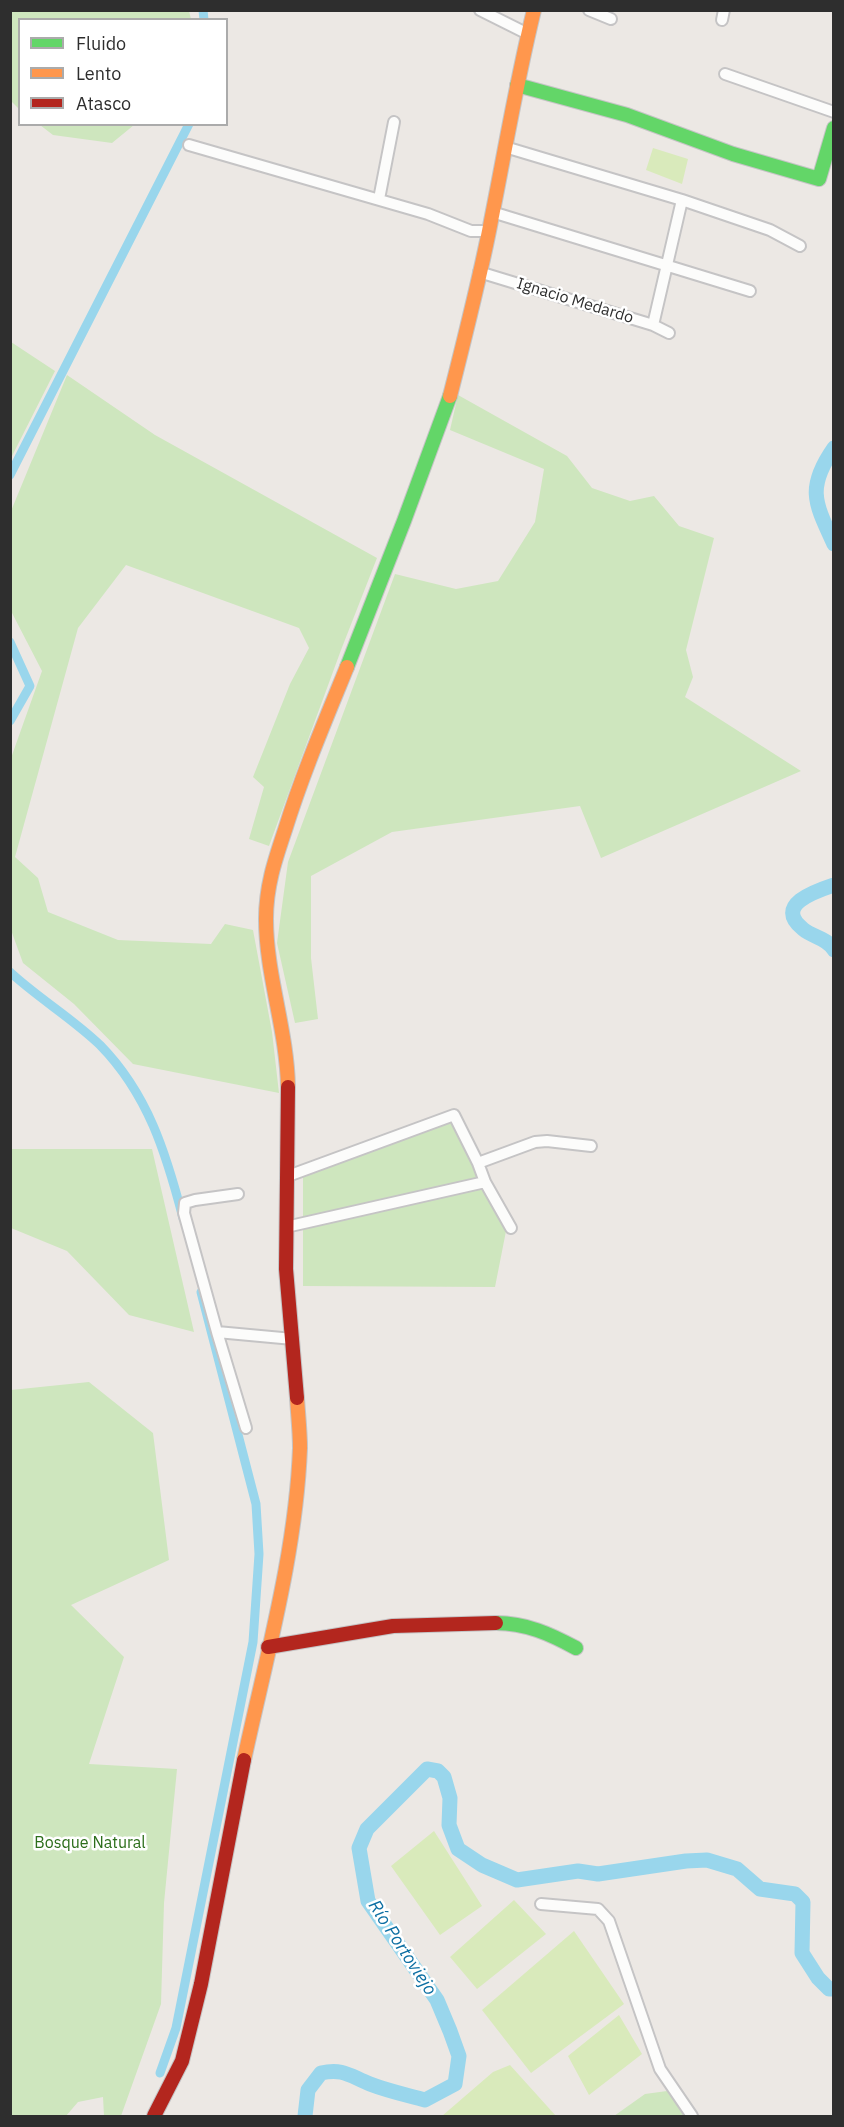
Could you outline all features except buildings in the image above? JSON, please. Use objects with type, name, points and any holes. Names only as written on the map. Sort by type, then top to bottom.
[{"type":"street","points":[[480,10],[528,34]]},
{"type":"street","points":[[154,2116],[182,2061],[201,1984],[239,1781],[282,1587],[297,1493],[300,1446],[286,1269],[288,1070],[267,946],[268,879],[294,801],[447,406],[480,272],[534,10]]},
{"type":"street","points":[[589,10],[611,19]]},
{"type":"street","points":[[725,74],[834,112]]},
{"type":"street","points":[[517,85],[627,115],[733,154],[819,179],[834,129]]},
{"type":"street","points":[[378,200],[394,122]]},
{"type":"street","points":[[189,144],[428,214],[471,231],[489,231]]},
{"type":"street","points":[[505,147],[682,200],[770,230],[800,246]]},
{"type":"street","points":[[653,325],[682,200]]},
{"type":"street","points":[[492,212],[750,291]]},
{"type":"street","name":"Ignacio Medardo","points":[[480,272],[653,325],[669,333]]},
{"type":"street","points":[[288,1176],[454,1115],[485,1182],[511,1228]]},
{"type":"street","points":[[478,1163],[535,1142],[547,1141],[591,1146]]},
{"type":"street","points":[[286,1227],[485,1182]]},
{"type":"street","points":[[238,1194],[185,1203],[184,1213],[246,1428]]},
{"type":"street","points":[[217,1332],[293,1339]]},
{"type":"street","points":[[268,1647],[393,1626],[475,1622],[514,1623],[543,1631],[576,1648]]},
{"type":"street","points":[[541,1904],[598,1909],[609,1921],[660,2068],[692,2116]]},
{"type":"green space","points":[[10,11],[189,11],[191,18],[18,18],[18,108],[11,101]]},
{"type":"green space","points":[[41,126],[133,126],[112,143],[53,135]]},
{"type":"green space","points":[[653,148],[688,159],[682,184],[646,170]]},
{"type":"green space","points":[[11,342],[55,371],[11,458]]},
{"type":"green space","points":[[67,375],[155,435],[377,558],[269,846],[249,839],[264,787],[253,777],[290,684],[309,648],[299,628],[126,565],[78,628],[15,857],[38,878],[48,912],[118,940],[211,944],[225,924],[253,930],[272,1032],[279,1093],[133,1064],[74,1004],[23,963],[11,930],[11,758],[42,671],[11,611],[11,511]]},
{"type":"green space","points":[[458,395],[567,456],[592,488],[630,501],[654,496],[679,526],[714,538],[686,650],[693,677],[685,697],[801,771],[601,858],[580,806],[392,832],[311,876],[311,958],[318,1019],[295,1023],[277,943],[288,862],[395,574],[456,589],[498,581],[535,522],[544,469],[450,430]]},
{"type":"green space","points":[[454,1110],[507,1226],[495,1287],[303,1286],[303,1164]]},
{"type":"green space","points":[[11,1149],[152,1149],[194,1332],[129,1315],[67,1251],[11,1228]]},
{"type":"green space","name":"Bosque Natural","points":[[89,1382],[153,1433],[169,1560],[71,1605],[124,1657],[89,1764],[177,1769],[164,1903],[161,2004],[121,2116],[104,2116],[103,2097],[78,2102],[66,2116],[11,2116],[11,1390]]},
{"type":"green space","points":[[434,1831],[482,1906],[440,1935],[391,1866]]},
{"type":"green space","points":[[514,1900],[546,1934],[477,1989],[450,1957]]},
{"type":"green space","points":[[574,1931],[624,2004],[531,2073],[482,2010]]},
{"type":"green space","points":[[619,2015],[642,2054],[589,2095],[568,2056]]},
{"type":"green space","points":[[510,2065],[556,2116],[442,2116],[493,2072]]},
{"type":"green space","points":[[667,2091],[687,2116],[614,2116],[645,2094]]},
{"type":"waterway","points":[[203,10],[204,18]]},
{"type":"waterway","points":[[10,475],[188,126]]},
{"type":"waterway","name":"Río Portoviejo","points":[[834,448],[820,474],[816,496],[834,544]]},
{"type":"waterway","points":[[10,642],[30,686],[10,721]]},
{"type":"waterway","name":"Río Portoviejo","points":[[834,885],[800,900],[793,913],[795,920],[803,929],[824,940],[834,950]]},
{"type":"waterway","points":[[10,972],[78,1026],[117,1064],[143,1104],[153,1126],[170,1170],[183,1218]]},
{"type":"waterway","points":[[160,2073],[176,2028],[253,1642],[259,1554],[256,1504],[201,1292]]},
{"type":"waterway","name":"Río Portoviejo","points":[[305,2116],[308,2090],[321,2073],[341,2072],[391,2091],[425,2100],[455,2084],[459,2056],[450,2031],[437,2000],[368,1901],[359,1848],[367,1829],[427,1769],[438,1771],[444,1777],[450,1798],[449,1825],[458,1849],[482,1865],[517,1880],[578,1871],[598,1874],[707,1860],[737,1869],[760,1889],[795,1894],[803,1902],[802,1953],[818,1978],[829,1989],[834,1989]]},
{"type":"traffic: fast","points":[[517,85],[627,115],[733,154],[819,179],[834,128]]},
{"type":"traffic: fast","points":[[347,667],[450,396]]},
{"type":"traffic: fast","points":[[496,1623],[538,1630],[576,1648]]},
{"type":"traffic: slow","points":[[450,396],[485,252],[534,10]]},
{"type":"traffic: slow","points":[[288,1087],[287,1066],[267,940],[269,884],[299,789],[347,667]]},
{"type":"traffic: slow","points":[[244,1760],[279,1605],[293,1527],[300,1448],[297,1398]]},
{"type":"traffic: jam","points":[[288,1087],[286,1269],[297,1398]]},
{"type":"traffic: jam","points":[[268,1647],[393,1626],[496,1623]]},
{"type":"traffic: jam","points":[[154,2116],[182,2061],[201,1984],[244,1760]]}]
